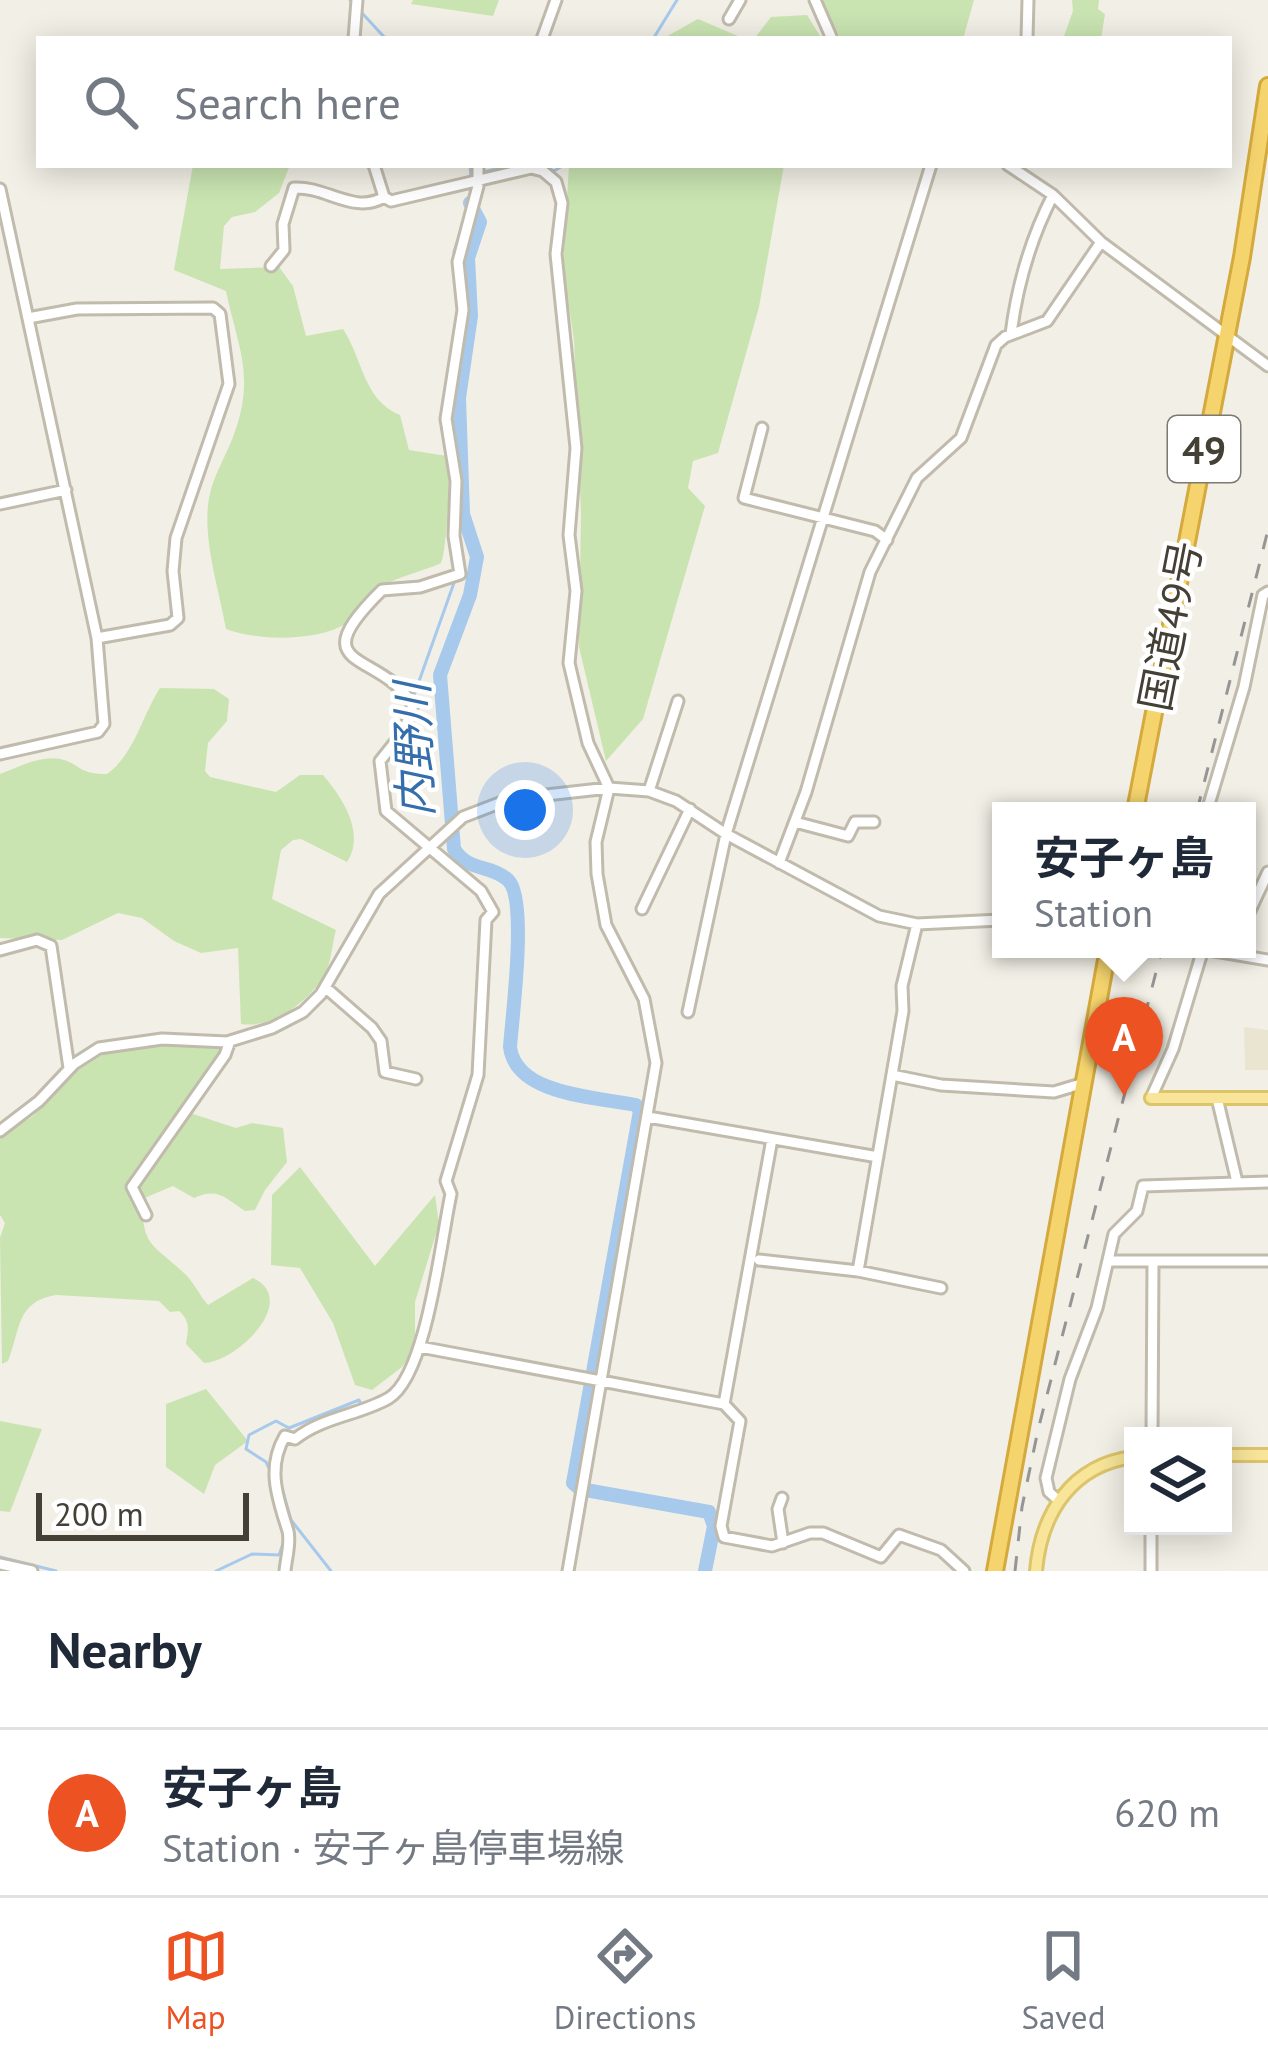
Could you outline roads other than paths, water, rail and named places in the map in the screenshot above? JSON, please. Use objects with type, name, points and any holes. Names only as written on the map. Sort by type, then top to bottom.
[{"type":"highway","name":"国道49号","points":[[1137,802],[1268,86]]},
{"type":"highway","points":[[995,1571],[1106,958]]},
{"type":"main road","points":[[1150,1098],[1268,1098]]},
{"type":"main road","points":[[1232,1455],[1268,1455]]},
{"type":"main road","points":[[1036,1571],[1045,1526],[1058,1500],[1097,1467],[1124,1460]]},
{"type":"street","points":[[354,36],[357,0]]},
{"type":"street","points":[[543,36],[556,0]]},
{"type":"street","points":[[729,19],[740,0]]},
{"type":"street","points":[[815,0],[831,36]]},
{"type":"street","points":[[1027,36],[1028,0]]},
{"type":"street","points":[[375,168],[384,197]]},
{"type":"street","points":[[285,1571],[289,1534],[281,1517],[273,1470],[284,1438],[295,1439],[316,1426],[388,1399],[406,1381],[420,1346],[451,1190],[446,1181],[478,1075],[487,920],[493,915],[481,890],[388,813],[379,774],[382,754],[404,731],[413,705],[395,682],[350,657],[344,643],[346,630],[382,590],[420,587],[460,574],[447,404],[464,302],[458,262],[478,168]]},
{"type":"street","points":[[271,266],[284,250],[283,224],[294,188],[311,188],[363,204],[384,197],[401,201],[531,168],[543,171],[559,188],[562,224],[556,254],[576,448],[569,535],[575,591],[568,663],[588,743],[609,788],[596,842],[606,925],[644,999],[655,1044],[648,1117],[568,1571]]},
{"type":"street","points":[[688,1012],[726,834],[930,168]]},
{"type":"street","points":[[1012,168],[1053,195],[1101,242],[1268,366]]},
{"type":"street","points":[[0,189],[98,638],[102,730],[0,754]]},
{"type":"street","points":[[1011,334],[1022,277],[1053,195]]},
{"type":"street","points":[[778,863],[795,822],[870,572],[917,478],[961,438],[992,350],[1011,334],[1038,328],[1054,315],[1101,242]]},
{"type":"street","points":[[28,318],[76,309],[215,308],[221,318],[230,384],[177,531],[173,571],[178,617],[170,625],[98,638]]},
{"type":"street","points":[[762,428],[744,498],[875,531],[887,539]]},
{"type":"street","points":[[0,504],[66,490]]},
{"type":"street","points":[[1211,802],[1244,687],[1263,595],[1268,592]]},
{"type":"street","points":[[650,791],[678,701]]},
{"type":"street","points":[[0,1131],[39,1101],[69,1068],[99,1048],[133,1040],[230,1041],[303,1012],[325,987],[370,906],[428,847],[463,818],[491,803],[609,788],[650,791],[690,808],[726,834],[879,916],[917,924],[992,920]]},
{"type":"street","points":[[642,909],[690,808]]},
{"type":"street","points":[[795,822],[848,836],[855,822],[874,822]]},
{"type":"street","points":[[859,1271],[903,1011],[902,986],[917,924]]},
{"type":"street","points":[[0,950],[38,940],[51,946],[69,1068]]},
{"type":"street","points":[[1150,1098],[1173,1049],[1200,958]]},
{"type":"street","points":[[325,987],[373,1028],[381,1041],[386,1072],[416,1079]]},
{"type":"street","points":[[146,1215],[132,1193],[133,1184],[225,1055],[230,1041]]},
{"type":"street","points":[[892,1075],[941,1085],[1054,1092],[1084,1083]]},
{"type":"street","points":[[1217,1098],[1237,1182]]},
{"type":"street","points":[[648,1117],[878,1157]]},
{"type":"street","points":[[724,1404],[772,1139]]},
{"type":"street","points":[[1058,1500],[1049,1492],[1046,1478],[1070,1379],[1097,1307],[1114,1234],[1136,1211],[1143,1186],[1268,1182]]},
{"type":"street","points":[[759,1260],[859,1271],[941,1288]]},
{"type":"street","points":[[1152,1427],[1153,1261]]},
{"type":"street","points":[[1108,1262],[1268,1262]]},
{"type":"street","points":[[420,1346],[724,1404],[740,1421],[721,1533],[727,1538],[783,1543],[823,1533],[880,1557],[899,1535],[941,1550],[964,1571]]},
{"type":"street","points":[[782,1498],[778,1509],[783,1543]]},
{"type":"street","points":[[1151,1535],[1151,1571]]},
{"type":"street","points":[[0,1564],[32,1571]]},
{"type":"waterway","points":[[350,0],[383,36]]},
{"type":"waterway","points":[[655,36],[677,0]]},
{"type":"waterway","points":[[470,168],[472,193]]},
{"type":"waterway","points":[[479,173],[500,168]]},
{"type":"waterway","points":[[547,168],[559,168]]},
{"type":"waterway","name":"内野川","points":[[470,203],[480,222],[468,258],[471,316],[459,398],[463,514],[477,557],[470,595],[440,675],[454,849],[466,861],[501,875],[514,891],[518,933],[510,1047],[515,1063],[527,1075],[560,1091],[636,1105],[640,1111],[573,1483],[580,1489],[709,1512],[714,1526],[705,1571]]},
{"type":"waterway","points":[[456,286],[454,252],[465,219]]},
{"type":"waterway","points":[[448,457],[441,420],[451,361]]},
{"type":"waterway","points":[[412,701],[455,580]]},
{"type":"waterway","points":[[376,765],[381,803]]},
{"type":"waterway","points":[[428,852],[476,892]]},
{"type":"waterway","points":[[489,941],[491,921]]},
{"type":"waterway","points":[[483,1061],[487,981]]},
{"type":"waterway","points":[[423,1318],[447,1192]]},
{"type":"waterway","points":[[271,1473],[266,1462],[246,1449],[249,1435],[276,1421],[289,1428],[359,1400],[361,1404]]},
{"type":"waterway","points":[[279,1478],[291,1520],[331,1571]]},
{"type":"waterway","points":[[216,1571],[252,1554],[279,1555],[285,1538],[276,1506]]},
{"type":"waterway","points":[[0,1557],[56,1571]]},
{"type":"railway","points":[[1199,802],[1268,530]]},
{"type":"railway","points":[[1015,1571],[1038,1430],[1160,958]]},
{"type":"place","name":"安子ヶ島","points":[[1124,1096]]}]
